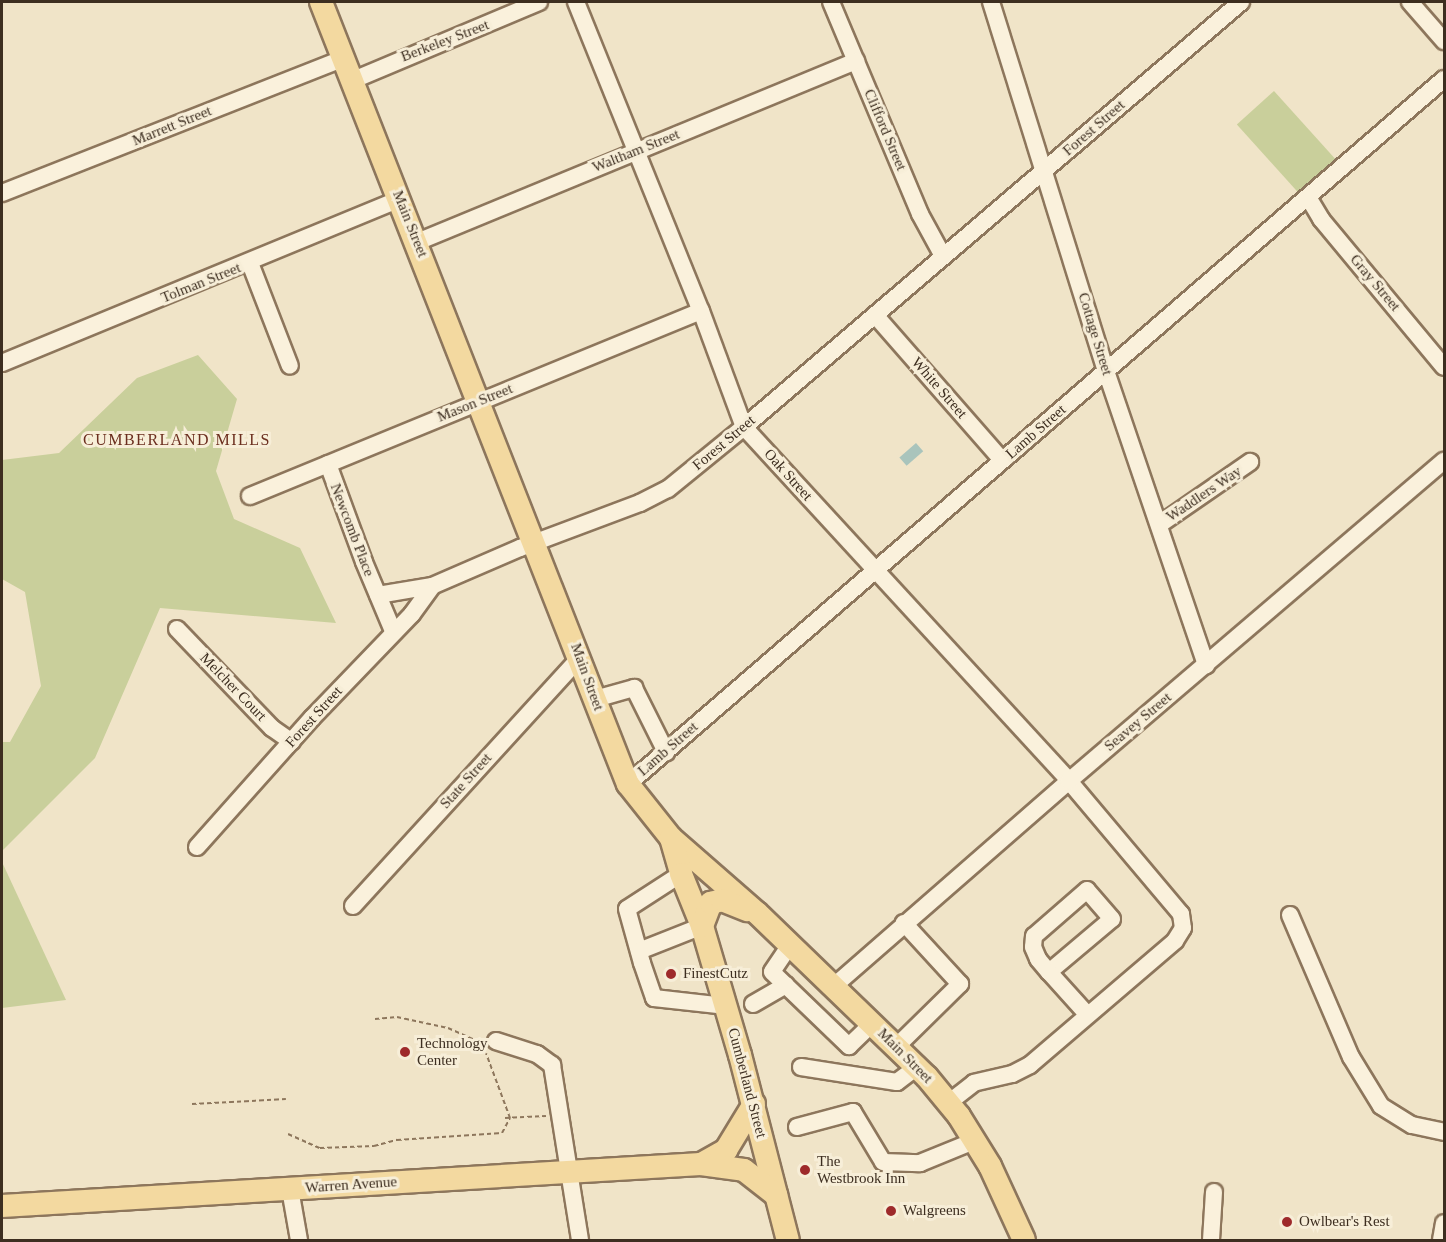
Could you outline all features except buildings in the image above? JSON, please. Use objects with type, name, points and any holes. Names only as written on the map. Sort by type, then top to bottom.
[{"type":"main road","name":"Main Street","points":[[321,2],[628,784],[671,838],[757,913],[834,986],[917,1067],[948,1102],[990,1166],[1024,1240]]},
{"type":"main road","name":"Cumberland Street","points":[[671,838],[681,874],[702,926],[754,1104],[788,1240]]},
{"type":"main road","points":[[702,926],[711,903],[722,900],[757,913]]},
{"type":"main road","name":"Warren Avenue","points":[[701,1164],[726,1150],[754,1104]]},
{"type":"main road","name":"Warren Avenue","points":[[2,1206],[701,1164],[744,1170],[776,1195]]},
{"type":"street","name":"Berkeley Street","points":[[351,81],[539,2]]},
{"type":"street","name":"Oak Street","points":[[576,2],[701,311],[744,427],[1069,781],[1181,914],[1184,928],[1175,940],[1087,1014]]},
{"type":"street","name":"Clifford Street","points":[[831,2],[920,214],[943,256]]},
{"type":"street","name":"Cottage Street","points":[[991,2],[1106,371],[1206,665]]},
{"type":"street","name":"Forest Street","points":[[197,847],[393,631],[412,614],[432,586],[534,542],[640,503],[668,489],[744,427],[1240,2]]},
{"type":"street","points":[[1410,2],[1444,41]]},
{"type":"street","name":"Marrett Street","points":[[2,193],[343,59]]},
{"type":"street","name":"Waltham Street","points":[[417,242],[856,61]]},
{"type":"street","name":"Lamb Street","points":[[628,784],[1444,79]]},
{"type":"street","name":"Gray Street","points":[[1308,197],[1321,219],[1444,367]]},
{"type":"street","name":"Tolman Street","points":[[2,363],[250,263],[400,199]]},
{"type":"street","points":[[250,263],[291,366]]},
{"type":"street","name":"Mason Street","points":[[250,496],[701,311]]},
{"type":"street","name":"White Street","points":[[875,315],[1002,460]]},
{"type":"street","name":"Seavey Street","points":[[834,986],[904,923],[1444,460]]},
{"type":"street","name":"Waddlers Way","points":[[1159,525],[1250,462]]},
{"type":"street","name":"Newcomb Place","points":[[328,464],[393,631]]},
{"type":"street","name":"Newcomb Place","points":[[378,595],[432,586]]},
{"type":"street","name":"Melcher Court","points":[[177,629],[272,728],[292,742]]},
{"type":"street","name":"State Street","points":[[353,906],[580,657]]},
{"type":"street","points":[[595,699],[634,688],[666,752]]},
{"type":"street","points":[[681,874],[627,909],[654,998],[725,1006]]},
{"type":"street","points":[[948,1102],[974,1083],[1012,1074],[1030,1065],[1087,1014],[1048,972],[1038,959],[1033,947],[1034,936],[1087,891],[1112,919],[1048,972]]},
{"type":"street","points":[[1290,915],[1351,1057],[1381,1106],[1412,1125],[1444,1132]]},
{"type":"street","points":[[896,1047],[960,984],[904,923]]},
{"type":"street","points":[[639,951],[702,926]]},
{"type":"street","points":[[790,945],[772,972],[849,1046],[872,1024]]},
{"type":"street","points":[[753,1004],[786,985]]},
{"type":"street","points":[[496,1041],[537,1054],[552,1065],[580,1240]]},
{"type":"street","points":[[801,1067],[897,1082],[917,1067]]},
{"type":"street","points":[[797,1127],[853,1112],[883,1162],[920,1163],[974,1141]]},
{"type":"street","points":[[290,1189],[299,1240]]},
{"type":"street","points":[[1211,1240],[1214,1192]]},
{"type":"street","points":[[1441,1240],[1444,1223]]},
{"type":"path","points":[[288,1134],[320,1148],[374,1146],[397,1140],[502,1133],[510,1118],[483,1044],[448,1028],[397,1017],[375,1018]]},
{"type":"path","points":[[192,1104],[286,1100]]},
{"type":"green space","points":[[1274,91],[1336,160],[1299,194],[1237,124]]},
{"type":"green space","points":[[198,355],[237,399],[216,471],[234,519],[300,548],[336,623],[160,608],[95,758],[2,851],[2,742],[10,742],[41,686],[25,592],[2,579],[2,460],[59,453],[137,378]]},
{"type":"green space","points":[[2,862],[66,1000],[2,1008]]},
{"type":"water","points":[[916,443],[923,451],[907,466],[899,457]]},
{"type":"place","name":"FinestCutz","points":[[671,974]]},
{"type":"place","name":"Technology Center","points":[[405,1052]]},
{"type":"place","name":"The Westbrook Inn","points":[[805,1170]]},
{"type":"place","name":"Walgreens","points":[[891,1211]]},
{"type":"place","name":"Owlbear's Rest","points":[[1287,1222]]},
{"type":"district","name":"CUMBERLAND MILLS","points":[[177,440]]}]
